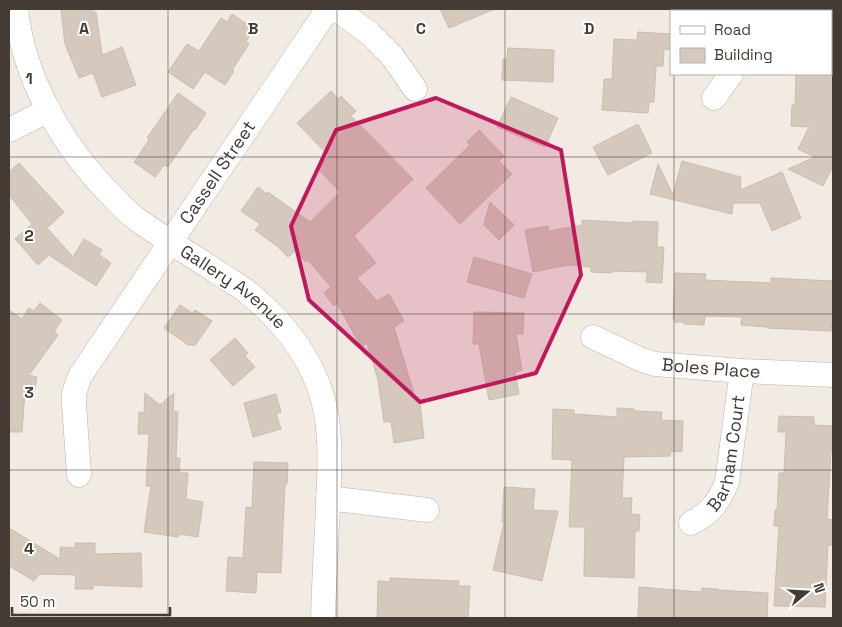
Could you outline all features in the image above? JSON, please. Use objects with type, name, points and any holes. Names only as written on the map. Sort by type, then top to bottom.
[{"type":"street","name":"Gallery Avenue","points":[[16,9],[27,59],[42,98],[72,148],[97,181],[133,216],[250,294],[274,315],[294,339],[313,372],[322,396],[329,433],[330,465],[323,618]]},
{"type":"street","name":"Cassell Street","points":[[79,475],[74,393],[80,376],[328,9]]},
{"type":"street","points":[[336,9],[368,33],[392,56],[415,89]]},
{"type":"street","points":[[714,98],[730,75]]},
{"type":"street","points":[[9,130],[49,110]]},
{"type":"street","name":"Boles Place","points":[[593,337],[642,360],[655,364],[742,371],[833,375]]},
{"type":"street","name":"Barham Court","points":[[691,523],[711,510],[722,496],[727,482],[742,371]]},
{"type":"street","points":[[328,498],[427,510]]},
{"type":"highlighted area","points":[[436,98],[561,150],[581,275],[536,373],[420,402],[309,300],[291,226],[336,130]]},
{"type":"building","points":[[61,9],[92,9],[92,12],[96,12],[102,55],[122,47],[136,85],[102,97],[93,73],[79,78],[65,44]]},
{"type":"building","points":[[440,9],[495,9],[449,28]]},
{"type":"building","points":[[232,14],[254,29],[246,41],[249,44],[232,70],[234,71],[225,85],[205,72],[193,89],[168,72],[187,44],[199,51],[221,18],[227,22]]},
{"type":"building","points":[[638,32],[670,34],[670,50],[664,49],[663,66],[656,66],[654,102],[649,102],[648,113],[602,110],[604,79],[612,79],[614,39],[637,40]]},
{"type":"building","points":[[508,48],[554,50],[553,82],[502,80],[503,59],[507,59]]},
{"type":"building","points":[[833,74],[833,166],[823,186],[788,169],[815,157],[798,149],[809,127],[791,126],[792,105],[795,105],[796,75]]},
{"type":"building","points":[[331,91],[338,99],[341,96],[356,111],[351,116],[413,179],[354,236],[376,263],[357,278],[377,301],[389,294],[404,321],[394,327],[417,404],[420,404],[424,438],[394,443],[391,421],[384,422],[378,380],[367,343],[361,347],[337,303],[334,306],[324,293],[331,287],[308,260],[306,262],[295,251],[288,257],[277,246],[255,230],[260,224],[241,211],[258,187],[310,222],[340,192],[317,168],[329,156],[297,123]]},
{"type":"building","points":[[178,93],[206,113],[168,167],[164,165],[155,177],[134,162],[149,140],[147,138]]},
{"type":"building","points":[[511,97],[558,118],[545,147],[497,127]]},
{"type":"building","points":[[638,124],[652,153],[608,175],[593,147]]},
{"type":"building","points":[[479,130],[504,156],[499,161],[512,174],[460,224],[426,188],[470,145],[467,142]]},
{"type":"building","points":[[682,161],[741,177],[740,190],[782,172],[801,218],[772,231],[760,203],[733,203],[732,214],[650,194],[658,164],[673,195]]},
{"type":"building","points":[[19,163],[64,212],[47,228],[73,257],[84,239],[102,250],[99,255],[111,263],[96,286],[49,255],[38,265],[15,239],[32,224],[9,195],[9,172]]},
{"type":"building","points":[[490,202],[514,225],[499,240],[484,225]]},
{"type":"building","points":[[582,220],[633,223],[633,221],[658,222],[657,247],[664,247],[662,283],[646,282],[647,272],[591,272],[591,267],[568,265],[533,272],[525,230],[548,226],[549,231],[582,225]]},
{"type":"building","points":[[474,257],[532,274],[524,298],[467,282]]},
{"type":"building","points":[[675,273],[706,274],[705,280],[771,283],[771,278],[833,281],[833,323],[831,331],[741,325],[742,317],[705,316],[704,325],[675,322],[675,319],[673,319]]},
{"type":"building","points":[[40,303],[62,320],[54,332],[58,335],[29,375],[37,377],[34,393],[25,391],[22,432],[9,432],[9,310],[22,319],[29,308],[34,311]]},
{"type":"building","points":[[180,305],[192,313],[195,310],[212,321],[195,345],[188,345],[164,328]]},
{"type":"building","points":[[474,312],[524,313],[523,334],[516,334],[522,370],[515,372],[519,394],[489,400],[479,344],[473,344]]},
{"type":"building","points":[[235,338],[248,353],[245,356],[255,367],[233,386],[210,360]]},
{"type":"building","points":[[145,393],[160,405],[174,393],[173,411],[178,412],[176,458],[180,458],[179,473],[188,473],[186,499],[203,502],[198,537],[179,534],[178,537],[144,532],[151,486],[146,486],[149,434],[138,434],[139,412],[144,413]]},
{"type":"building","points":[[276,394],[281,412],[276,414],[281,429],[253,437],[244,403]]},
{"type":"building","points":[[617,408],[662,412],[661,420],[683,421],[682,452],[671,451],[670,456],[624,457],[622,498],[632,498],[631,514],[640,515],[639,531],[635,531],[634,578],[584,576],[585,527],[569,527],[572,460],[552,459],[553,409],[574,410],[574,414],[617,417]]},
{"type":"building","points":[[779,416],[814,417],[814,425],[833,426],[833,451],[831,451],[827,519],[833,520],[833,545],[828,545],[825,607],[774,606],[779,526],[774,526],[775,510],[777,510],[779,473],[784,473],[786,432],[778,432]]},
{"type":"building","points":[[254,462],[288,463],[287,484],[285,484],[281,573],[257,572],[256,593],[226,591],[228,557],[243,558],[246,507],[252,508]]},
{"type":"building","points":[[504,487],[535,489],[533,510],[558,511],[542,581],[493,570],[504,523],[502,522]]},
{"type":"building","points":[[9,528],[60,559],[60,547],[75,548],[75,543],[95,543],[95,554],[141,553],[142,587],[93,585],[93,589],[75,589],[76,575],[39,574],[34,581],[9,566]]},
{"type":"building","points":[[390,578],[459,581],[458,586],[470,586],[468,618],[377,618],[378,581],[390,582]]},
{"type":"building","points":[[639,587],[701,592],[702,588],[768,593],[767,618],[638,618]]}]
